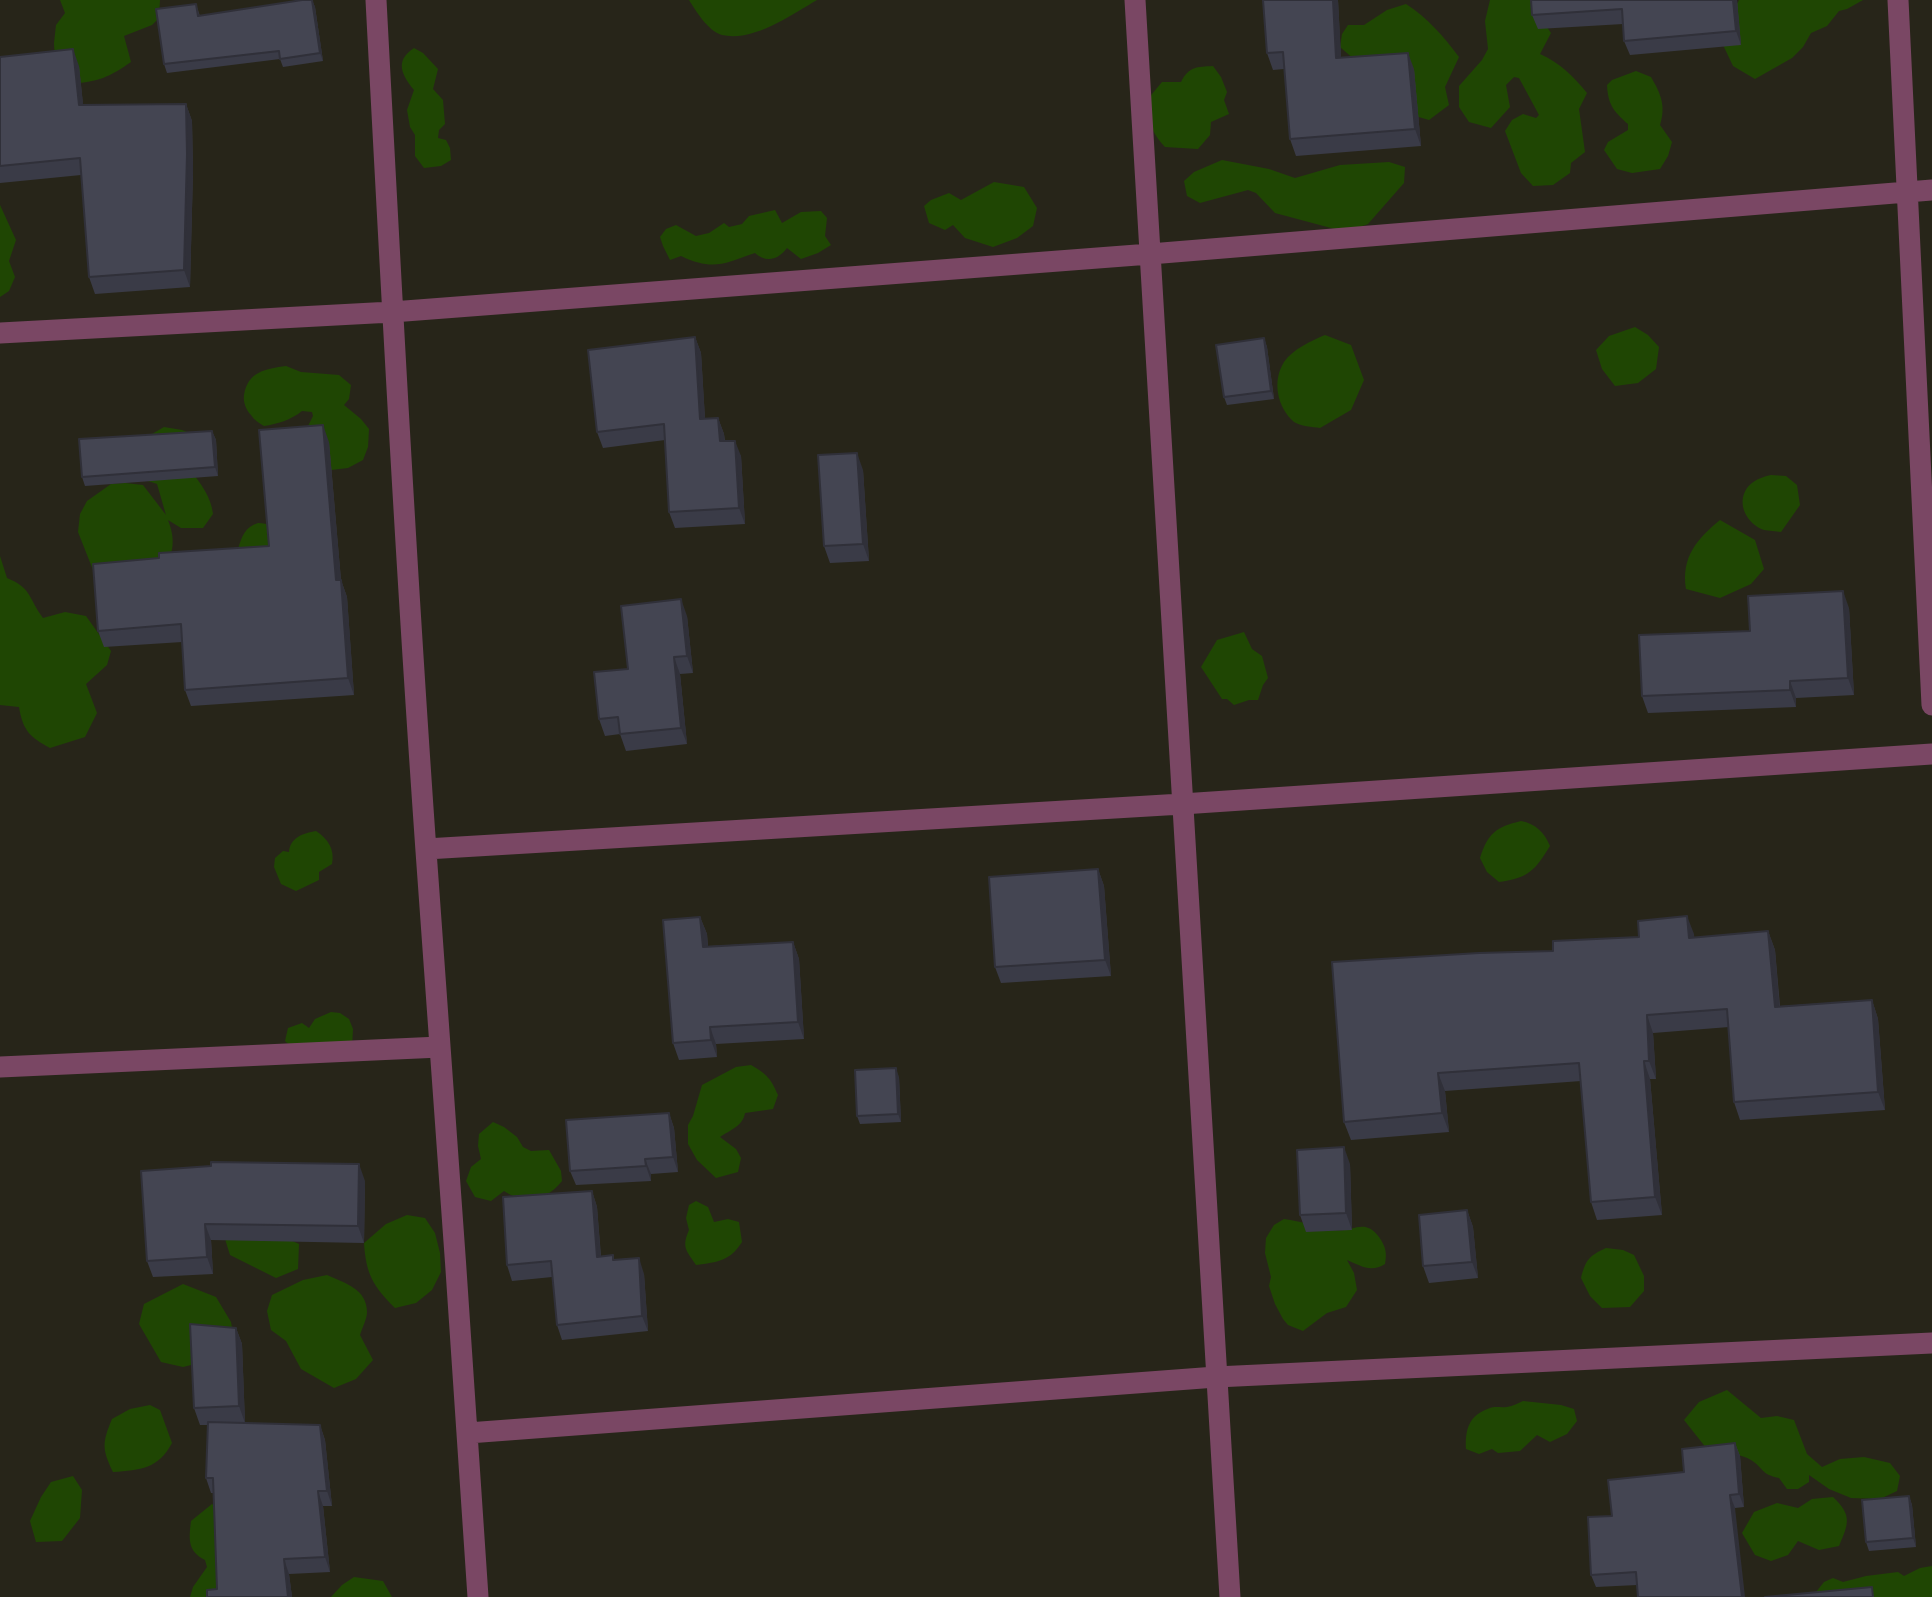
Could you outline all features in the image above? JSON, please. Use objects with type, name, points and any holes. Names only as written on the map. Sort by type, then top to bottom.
[{"type":"street","points":[[376,0],[392,312],[426,849],[478,1597]]},
{"type":"street","points":[[1135,0],[1230,1597]]},
{"type":"street","points":[[1898,0],[1932,705]]},
{"type":"street","points":[[0,333],[392,312],[1932,190]]},
{"type":"street","points":[[426,849],[1182,804],[1932,754]]},
{"type":"street","points":[[0,1067],[440,1047]]},
{"type":"street","points":[[468,1433],[1216,1377],[1932,1343]]},
{"type":"green space","points":[[60,0],[160,0],[159,18],[152,25],[124,36],[131,62],[103,78],[72,84],[55,62],[56,25],[65,13]]},
{"type":"green space","points":[[689,0],[817,0],[772,26],[747,35],[734,36],[722,35],[712,29]]},
{"type":"green space","points":[[1490,0],[1542,0],[1545,24],[1551,33],[1540,54],[1566,70],[1587,93],[1579,109],[1585,152],[1571,163],[1570,173],[1553,185],[1533,186],[1521,173],[1505,131],[1512,120],[1523,114],[1536,118],[1539,115],[1519,78],[1514,77],[1506,85],[1510,107],[1491,128],[1469,122],[1459,107],[1459,86],[1488,49],[1485,21]]},
{"type":"green space","points":[[1739,0],[1863,0],[1839,11],[1827,26],[1811,33],[1803,47],[1792,58],[1755,79],[1733,66],[1724,47],[1724,31]]},
{"type":"green space","points":[[1406,4],[1435,28],[1459,57],[1445,87],[1449,105],[1429,120],[1398,111],[1355,60],[1340,47],[1342,34],[1348,25],[1364,25],[1387,10]]},
{"type":"green space","points":[[414,48],[423,53],[438,69],[433,89],[443,100],[445,124],[439,130],[438,138],[446,140],[451,160],[441,166],[424,168],[415,156],[415,135],[410,127],[407,110],[414,90],[402,68],[404,58]]},
{"type":"green space","points":[[1213,66],[1227,92],[1224,100],[1229,114],[1211,122],[1210,135],[1198,149],[1165,147],[1151,125],[1147,100],[1162,82],[1181,82],[1194,68]]},
{"type":"green space","points":[[1636,71],[1651,77],[1662,100],[1660,125],[1672,142],[1660,169],[1632,173],[1617,169],[1604,150],[1608,142],[1628,130],[1628,124],[1610,102],[1607,85],[1612,80]]},
{"type":"green space","points":[[1222,160],[1269,169],[1295,178],[1340,165],[1389,162],[1405,167],[1404,183],[1368,224],[1346,232],[1275,213],[1256,193],[1248,190],[1200,203],[1187,196],[1184,181],[1194,172]]},
{"type":"green space","points":[[994,182],[1024,187],[1037,208],[1033,226],[1017,238],[993,247],[965,238],[953,225],[945,230],[929,223],[924,206],[931,200],[949,193],[961,200]]},
{"type":"green space","points":[[0,205],[16,240],[9,261],[15,277],[9,291],[0,297]]},
{"type":"green space","points":[[775,210],[782,223],[801,212],[821,211],[827,218],[825,236],[831,245],[801,259],[787,248],[772,259],[755,253],[726,263],[710,265],[681,256],[670,260],[660,237],[666,229],[676,225],[696,236],[709,233],[724,223],[729,227],[742,224],[749,216]]},
{"type":"green space","points":[[1635,327],[1648,335],[1659,347],[1656,369],[1638,383],[1615,386],[1602,369],[1596,350],[1609,336]]},
{"type":"green space","points":[[1325,335],[1351,345],[1364,380],[1351,410],[1320,428],[1294,422],[1288,416],[1280,401],[1277,385],[1280,369],[1288,357]]},
{"type":"green space","points":[[286,366],[301,372],[339,375],[351,385],[349,399],[344,405],[369,429],[368,447],[363,460],[348,468],[331,470],[307,428],[313,416],[312,412],[302,411],[284,421],[264,426],[252,417],[244,400],[249,381],[265,370]]},
{"type":"green space","points":[[164,427],[195,435],[191,471],[208,496],[213,514],[203,528],[181,528],[168,520],[172,549],[162,576],[95,575],[78,532],[80,514],[87,501],[111,484],[125,483],[143,485],[166,515],[157,484],[145,480],[148,442],[152,434]]},
{"type":"green space","points":[[1771,475],[1786,476],[1797,485],[1800,505],[1781,532],[1758,527],[1748,518],[1743,507],[1744,494],[1749,485]]},
{"type":"green space","points":[[1720,520],[1755,540],[1764,569],[1751,584],[1720,598],[1686,589],[1685,578],[1692,550],[1704,534]]},
{"type":"green space","points":[[258,523],[279,530],[290,549],[238,549],[245,533]]},
{"type":"green space","points":[[0,556],[7,578],[25,590],[43,618],[65,612],[86,616],[111,651],[107,665],[86,684],[97,713],[85,737],[50,748],[28,732],[19,707],[0,705]]},
{"type":"green space","points":[[1244,632],[1252,649],[1262,656],[1268,678],[1258,700],[1234,705],[1227,699],[1222,699],[1201,667],[1217,640]]},
{"type":"green space","points":[[1521,821],[1539,829],[1550,846],[1530,872],[1499,882],[1487,872],[1480,858],[1483,849],[1494,832]]},
{"type":"green space","points":[[316,831],[330,845],[332,864],[319,872],[319,880],[296,891],[281,884],[274,867],[275,858],[283,851],[289,852],[298,837]]},
{"type":"green space","points":[[331,1012],[340,1013],[349,1019],[353,1029],[352,1047],[301,1056],[285,1041],[288,1028],[302,1023],[309,1028],[315,1019]]},
{"type":"green space","points":[[751,1065],[768,1077],[778,1095],[773,1109],[745,1113],[739,1124],[720,1137],[736,1149],[741,1158],[738,1172],[716,1178],[697,1160],[688,1144],[688,1125],[702,1085],[736,1067]]},
{"type":"green space","points":[[493,1122],[504,1127],[517,1137],[523,1147],[531,1151],[549,1150],[561,1171],[562,1181],[556,1188],[535,1199],[520,1198],[504,1191],[491,1201],[475,1197],[466,1181],[471,1167],[481,1159],[479,1134]]},
{"type":"green space","points":[[696,1201],[708,1207],[714,1222],[728,1219],[739,1222],[742,1242],[728,1257],[696,1265],[688,1253],[685,1245],[689,1230],[686,1218],[689,1205]]},
{"type":"green space","points":[[407,1215],[425,1218],[435,1233],[441,1272],[432,1290],[416,1303],[395,1308],[372,1279],[364,1243],[386,1224]]},
{"type":"green space","points":[[1284,1219],[1334,1230],[1368,1228],[1379,1237],[1385,1250],[1385,1264],[1380,1267],[1366,1268],[1347,1260],[1354,1273],[1357,1290],[1346,1307],[1327,1313],[1303,1331],[1288,1325],[1283,1319],[1269,1286],[1271,1277],[1265,1253],[1266,1238],[1274,1225]]},
{"type":"green space","points":[[281,1236],[299,1244],[298,1269],[276,1278],[230,1255],[225,1239]]},
{"type":"green space","points":[[1606,1248],[1623,1250],[1634,1255],[1644,1276],[1644,1291],[1630,1307],[1602,1308],[1590,1296],[1581,1278],[1589,1259]]},
{"type":"green space","points":[[327,1275],[354,1288],[363,1298],[367,1315],[360,1335],[373,1360],[356,1379],[334,1388],[301,1369],[286,1341],[271,1330],[267,1311],[272,1295],[303,1280]]},
{"type":"green space","points":[[183,1284],[216,1297],[231,1322],[235,1344],[211,1360],[183,1367],[161,1362],[139,1324],[144,1304]]},
{"type":"green space","points":[[1727,1390],[1761,1418],[1777,1416],[1794,1420],[1807,1454],[1822,1467],[1840,1459],[1864,1457],[1890,1463],[1900,1476],[1897,1491],[1880,1499],[1851,1498],[1829,1489],[1809,1475],[1809,1482],[1798,1489],[1787,1489],[1779,1478],[1765,1473],[1747,1458],[1707,1449],[1684,1420],[1699,1402]]},
{"type":"green space","points":[[1523,1401],[1574,1409],[1577,1421],[1567,1434],[1550,1442],[1537,1435],[1520,1451],[1498,1453],[1492,1449],[1479,1454],[1466,1449],[1466,1435],[1477,1415],[1492,1407],[1507,1407]]},
{"type":"green space","points":[[150,1405],[160,1410],[172,1443],[155,1463],[113,1472],[105,1446],[112,1419],[130,1409]]},
{"type":"green space","points":[[73,1476],[82,1490],[80,1518],[62,1541],[36,1542],[30,1521],[41,1497],[51,1482]]},
{"type":"green space","points":[[1833,1497],[1843,1509],[1847,1520],[1839,1546],[1819,1550],[1798,1541],[1788,1555],[1771,1561],[1755,1555],[1742,1533],[1754,1512],[1777,1503],[1798,1508],[1812,1499]]},
{"type":"green space","points":[[212,1504],[237,1519],[227,1597],[190,1597],[193,1587],[207,1567],[205,1560],[190,1544],[191,1521]]},
{"type":"green space","points":[[1932,1566],[1932,1597],[1826,1597],[1816,1592],[1824,1582],[1833,1578],[1843,1582],[1898,1572],[1904,1576],[1920,1568]]},
{"type":"green space","points":[[354,1577],[383,1581],[392,1597],[331,1597]]},
{"type":"building","points":[[312,0],[320,53],[280,59],[279,51],[164,64],[156,9],[196,4],[198,16]]},
{"type":"building","points":[[1263,0],[1333,0],[1336,58],[1408,53],[1415,129],[1290,139],[1283,52],[1267,53]]},
{"type":"building","points":[[1531,0],[1733,0],[1736,31],[1624,41],[1622,9],[1532,15]]},
{"type":"building","points":[[73,49],[79,105],[186,104],[184,270],[89,277],[80,158],[0,166],[0,57]]},
{"type":"building","points":[[695,337],[700,419],[718,418],[720,441],[735,441],[739,508],[669,512],[664,424],[597,432],[588,350]]},
{"type":"building","points":[[1264,338],[1271,391],[1224,397],[1216,345]]},
{"type":"building","points":[[323,425],[336,580],[341,580],[348,678],[185,690],[181,624],[98,631],[93,564],[159,558],[159,553],[269,546],[259,430]]},
{"type":"building","points":[[212,431],[215,467],[82,477],[79,439]]},
{"type":"building","points":[[857,453],[863,544],[824,546],[818,455]]},
{"type":"building","points":[[1843,591],[1848,678],[1790,681],[1790,690],[1642,696],[1639,635],[1750,631],[1748,596]]},
{"type":"building","points":[[681,599],[687,656],[674,657],[681,728],[620,734],[618,717],[599,719],[594,672],[628,669],[621,606]]},
{"type":"building","points":[[1098,869],[1105,960],[995,967],[989,877]]},
{"type":"building","points":[[1687,916],[1689,938],[1768,931],[1775,1007],[1872,1000],[1878,1092],[1734,1102],[1727,1009],[1647,1015],[1649,1061],[1644,1061],[1655,1197],[1591,1202],[1579,1063],[1438,1073],[1442,1113],[1344,1122],[1332,962],[1553,951],[1553,941],[1639,937],[1638,921]]},
{"type":"building","points":[[700,917],[703,947],[793,942],[798,1022],[710,1027],[711,1040],[673,1043],[663,920]]},
{"type":"building","points":[[896,1068],[898,1114],[857,1116],[855,1070]]},
{"type":"building","points":[[669,1113],[673,1157],[645,1159],[646,1166],[570,1171],[566,1120]]},
{"type":"building","points":[[1344,1147],[1346,1213],[1300,1215],[1297,1150]]},
{"type":"building","points":[[211,1162],[359,1164],[358,1226],[205,1224],[207,1257],[147,1261],[141,1171],[211,1166]]},
{"type":"building","points":[[592,1191],[597,1257],[613,1255],[613,1260],[639,1258],[642,1316],[557,1325],[551,1261],[507,1265],[503,1197]]},
{"type":"building","points":[[1467,1210],[1472,1262],[1423,1266],[1419,1215]]},
{"type":"building","points":[[190,1324],[236,1328],[239,1406],[194,1408]]},
{"type":"building","points":[[208,1422],[320,1425],[327,1491],[318,1491],[325,1557],[284,1559],[288,1597],[207,1597],[207,1590],[217,1589],[213,1478],[206,1478]]},
{"type":"building","points":[[1735,1443],[1739,1494],[1730,1495],[1742,1597],[1638,1597],[1636,1572],[1591,1575],[1588,1517],[1612,1516],[1608,1480],[1684,1472],[1682,1449]]},
{"type":"building","points":[[1909,1496],[1913,1538],[1866,1542],[1862,1500]]},
{"type":"building","points":[[1872,1587],[1873,1597],[1765,1597]]}]
